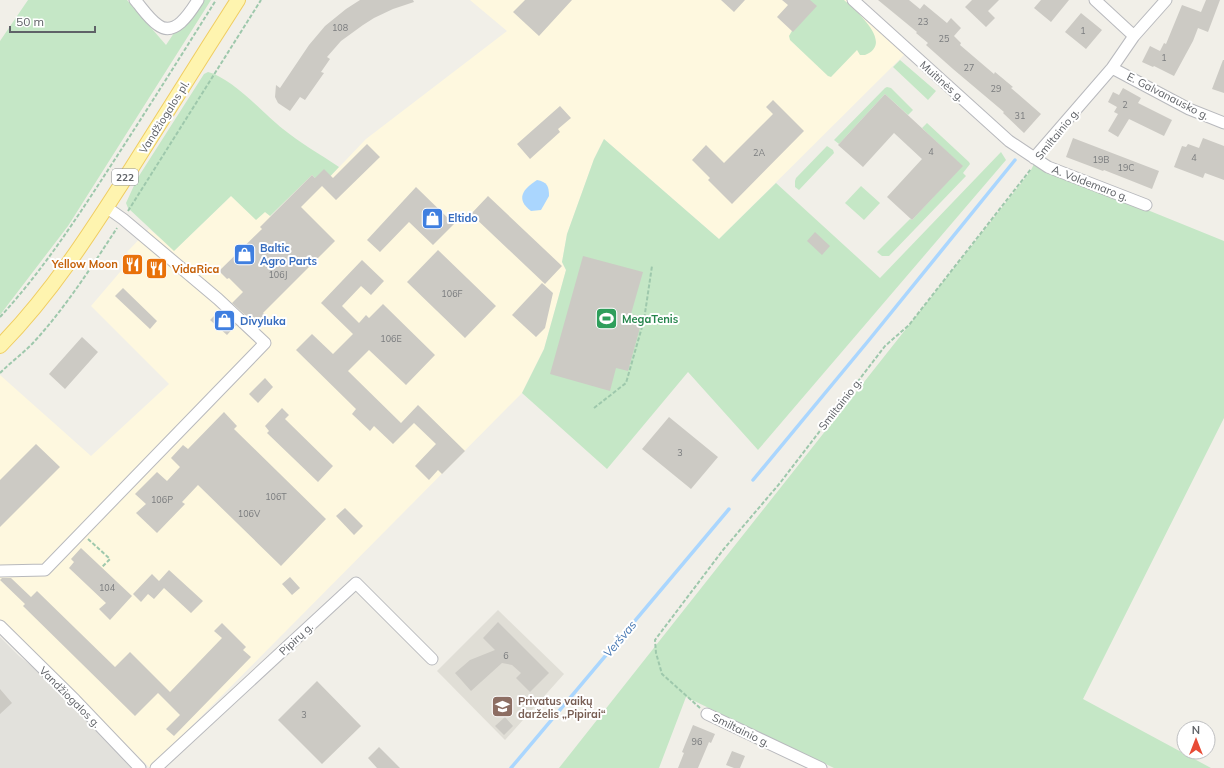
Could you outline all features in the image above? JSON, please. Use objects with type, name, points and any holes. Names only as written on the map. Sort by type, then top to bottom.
[{"type":"main road","name":"Vandžiogalos pl.","points":[[0,346],[39,302],[64,270],[238,0]]},
{"type":"street","points":[[135,0],[159,26],[168,28],[184,19],[198,0]]},
{"type":"street","name":"Muitinės g.","points":[[853,0],[1002,136],[1034,158]]},
{"type":"street","points":[[1094,0],[1134,36]]},
{"type":"street","name":"Smiltainio g.","points":[[1034,158],[1112,68],[1134,36],[1166,0]]},
{"type":"street","name":"E. Galvanausko g.","points":[[1112,68],[1189,109],[1224,123]]},
{"type":"street","name":"A. Voldemaro g.","points":[[1034,158],[1048,167],[1146,205]]},
{"type":"street","points":[[0,571],[45,570],[265,343],[218,299],[123,219],[106,207]]},
{"type":"street","name":"Pipirų g.","points":[[156,768],[356,583],[432,659]]},
{"type":"street","name":"Vandžiogalos g.","points":[[0,626],[75,700],[140,768]]},
{"type":"street","name":"Smiltainio g.","points":[[707,714],[821,768]]},
{"type":"path","points":[[0,317],[22,293],[58,247],[216,0]]},
{"type":"path","points":[[0,373],[32,344],[82,280],[123,219],[261,0]]},
{"type":"path","name":"Smiltainio g.","points":[[707,714],[662,674],[656,653],[655,640],[723,550],[780,483],[885,346],[909,325],[1025,178],[1034,164],[1034,158]]},
{"type":"path","points":[[594,408],[626,383],[644,320],[652,266]]},
{"type":"path","points":[[81,532],[110,559],[102,567]]},
{"type":"shaded area","points":[[470,0],[853,0],[909,50],[719,239],[604,139],[594,159],[567,234],[562,262],[566,270],[544,349],[522,393],[150,768],[0,619],[0,375],[91,456],[169,384],[91,306],[132,258],[127,252],[149,229],[175,250],[231,196],[271,216],[312,175],[322,185],[366,139],[507,31]]},
{"type":"shaded area","name":"Privatus vaikų darželis „Pipirai“","points":[[498,610],[564,674],[505,740],[437,671]]},
{"type":"shaded area","points":[[0,637],[19,656],[75,700],[140,768],[0,768]]},
{"type":"green space","points":[[28,0],[127,0],[166,45],[196,0],[211,0],[68,226],[0,315],[0,41]]},
{"type":"green space","points":[[810,0],[844,0],[870,27],[876,43],[873,50],[865,55],[860,55],[857,50],[831,77],[828,76],[790,40],[789,36]]},
{"type":"green space","points":[[900,60],[936,91],[928,100],[893,67]]},
{"type":"green space","points":[[208,72],[227,81],[237,88],[290,134],[339,167],[322,185],[312,175],[270,216],[265,212],[256,220],[231,196],[174,251],[128,208],[126,203],[137,179],[204,74]]},
{"type":"green space","points":[[885,88],[891,88],[913,110],[908,115],[885,94],[839,144],[834,140]]},
{"type":"green space","points":[[927,123],[969,162],[970,164],[963,173],[966,176],[889,256],[882,256],[877,252],[910,219],[912,220],[962,166],[922,128]]},
{"type":"green space","points":[[604,139],[719,239],[776,183],[880,278],[1001,152],[1006,160],[758,450],[688,372],[607,469],[522,393],[544,349],[566,270],[562,262],[567,234],[594,159]]},
{"type":"green space","points":[[827,146],[833,150],[834,153],[799,190],[795,187],[796,178]]},
{"type":"green space","points":[[1034,164],[1224,241],[1224,418],[1083,699],[1176,749],[1176,760],[1196,760],[1211,768],[834,768],[686,697],[659,768],[559,768],[1030,172]]},
{"type":"green space","points":[[861,186],[880,203],[864,220],[845,203]]},
{"type":"water","points":[[537,180],[547,185],[549,196],[541,210],[531,211],[526,207],[522,198],[528,187]]},
{"type":"building","points":[[360,0],[413,0],[414,2],[393,9],[374,18],[341,41],[327,57],[330,59],[321,72],[324,73],[305,100],[300,97],[290,111],[278,103],[275,97],[276,85],[280,88],[309,45],[325,26]]},
{"type":"building","points":[[525,0],[572,0],[539,36],[513,12]]},
{"type":"building","points":[[721,0],[745,0],[734,12]]},
{"type":"building","points":[[782,0],[810,0],[817,6],[793,32],[777,17],[788,5]]},
{"type":"building","points":[[878,0],[909,0],[920,9],[924,4],[947,23],[951,18],[961,28],[954,36],[961,43],[960,45],[994,74],[995,72],[1013,87],[1011,88],[1041,114],[1024,133],[1003,113],[1004,112],[926,45],[928,43],[916,33],[917,32]]},
{"type":"building","points":[[972,0],[999,0],[988,11],[995,18],[986,27],[965,7]]},
{"type":"building","points":[[1041,0],[1069,0],[1051,22],[1034,8]]},
{"type":"building","points":[[1206,0],[1220,0],[1208,32],[1198,28],[1193,41],[1174,76],[1142,62],[1150,46],[1160,51],[1164,43],[1166,44],[1182,5],[1201,12]]},
{"type":"building","points":[[1081,13],[1102,30],[1086,49],[1065,32]]},
{"type":"building","points":[[1224,60],[1224,93],[1212,89]]},
{"type":"building","points":[[1123,88],[1141,98],[1138,103],[1172,120],[1164,136],[1129,119],[1118,137],[1108,131],[1118,114],[1114,112],[1117,107],[1108,102],[1113,92],[1119,95]]},
{"type":"building","points":[[885,94],[963,166],[912,220],[887,197],[922,159],[894,133],[863,167],[838,145]]},
{"type":"building","points":[[773,100],[804,131],[732,204],[708,180],[710,178],[692,160],[706,145],[724,163],[773,114],[766,107]]},
{"type":"building","points":[[560,106],[571,118],[558,129],[560,132],[530,159],[517,144]]},
{"type":"building","points":[[1073,138],[1159,171],[1152,189],[1066,157]]},
{"type":"building","points":[[1203,138],[1224,146],[1224,180],[1205,173],[1203,178],[1174,167],[1182,146],[1186,147],[1188,144],[1199,148]]},
{"type":"building","points":[[367,144],[380,157],[336,200],[322,186],[301,207],[335,241],[263,313],[265,315],[256,325],[232,303],[243,292],[229,278],[227,279],[219,271],[262,229],[260,227],[312,175],[315,178],[324,169],[333,178]]},
{"type":"building","name":"Eltido","points":[[416,187],[454,224],[433,245],[409,222],[380,252],[367,240]]},
{"type":"building","points":[[488,196],[562,266],[545,284],[471,214]]},
{"type":"building","points":[[815,232],[830,246],[822,255],[807,241]]},
{"type":"building","points":[[438,250],[496,306],[465,338],[407,282]]},
{"type":"building","points":[[583,256],[643,272],[631,314],[643,317],[628,371],[616,368],[610,391],[550,374]]},
{"type":"building","points":[[362,260],[384,281],[371,295],[361,286],[342,306],[359,323],[366,315],[369,318],[383,304],[435,355],[406,385],[369,350],[348,371],[401,423],[418,405],[465,451],[442,474],[438,470],[429,480],[415,466],[436,444],[414,423],[393,444],[374,426],[370,431],[352,414],[356,409],[296,350],[312,334],[333,354],[353,334],[321,303]]},
{"type":"building","points":[[542,283],[553,293],[545,328],[536,337],[512,315]]},
{"type":"building","points":[[123,288],[157,321],[150,329],[115,296]]},
{"type":"building","name":"Divyluka","points":[[220,310],[236,325],[227,335],[210,320]]},
{"type":"building","points":[[82,337],[98,352],[65,389],[49,374]]},
{"type":"building","points":[[265,378],[273,387],[258,403],[249,394]]},
{"type":"building","points":[[282,408],[289,415],[285,419],[333,466],[318,482],[267,433],[269,431],[265,426]]},
{"type":"building","points":[[224,412],[237,426],[234,429],[326,519],[281,566],[198,485],[182,502],[185,504],[157,533],[136,513],[146,504],[135,494],[157,472],[167,481],[180,467],[171,458],[183,445],[188,449]]},
{"type":"building","points":[[669,417],[718,457],[691,489],[642,449]]},
{"type":"building","points":[[36,444],[60,467],[0,527],[0,480]]},
{"type":"building","points":[[345,508],[363,526],[354,535],[336,516]]},
{"type":"building","points":[[81,548],[132,596],[110,620],[99,609],[106,603],[69,568],[74,562],[71,559]]},
{"type":"building","points":[[169,570],[203,601],[191,613],[164,588],[154,599],[148,594],[141,602],[133,594],[152,574],[159,581]]},
{"type":"building","points":[[290,577],[300,588],[292,595],[282,584]]},
{"type":"building","points":[[2,578],[11,578],[31,597],[37,591],[115,667],[130,652],[170,692],[222,638],[214,631],[222,623],[246,647],[243,650],[251,657],[174,736],[166,729],[180,715],[158,693],[135,716],[23,606],[25,604],[0,580]]},
{"type":"building","points":[[498,622],[549,673],[530,692],[516,678],[521,673],[512,665],[502,663],[471,691],[455,673],[470,660],[495,650],[483,638]]},
{"type":"building","points":[[317,681],[361,726],[322,764],[278,720]]},
{"type":"building","points":[[0,689],[12,703],[0,714]]},
{"type":"building","points":[[505,717],[513,726],[504,735],[495,726]]},
{"type":"building","points":[[693,725],[715,734],[711,743],[709,742],[698,768],[678,768],[684,753],[682,752]]},
{"type":"building","points":[[379,747],[400,768],[377,768],[368,758]]},
{"type":"building","points":[[732,751],[745,756],[740,768],[734,768],[726,765]]},
{"type":"waterway","points":[[753,480],[1015,160]]},
{"type":"waterway","name":"Veršvas","points":[[511,768],[729,509]]},
{"type":"place","name":"Eltido","points":[[433,218]]},
{"type":"place","name":"Baltic Agro Parts","points":[[245,254]]},
{"type":"place","name":"Yellow Moon","points":[[133,264]]},
{"type":"place","name":"VidaRica","points":[[157,269]]},
{"type":"place","name":"MegaTenis","points":[[606,319]]},
{"type":"place","name":"Divyluka","points":[[224,321]]},
{"type":"place","name":"Privatus vaikų darželis „Pipirai“","points":[[503,707]]}]
